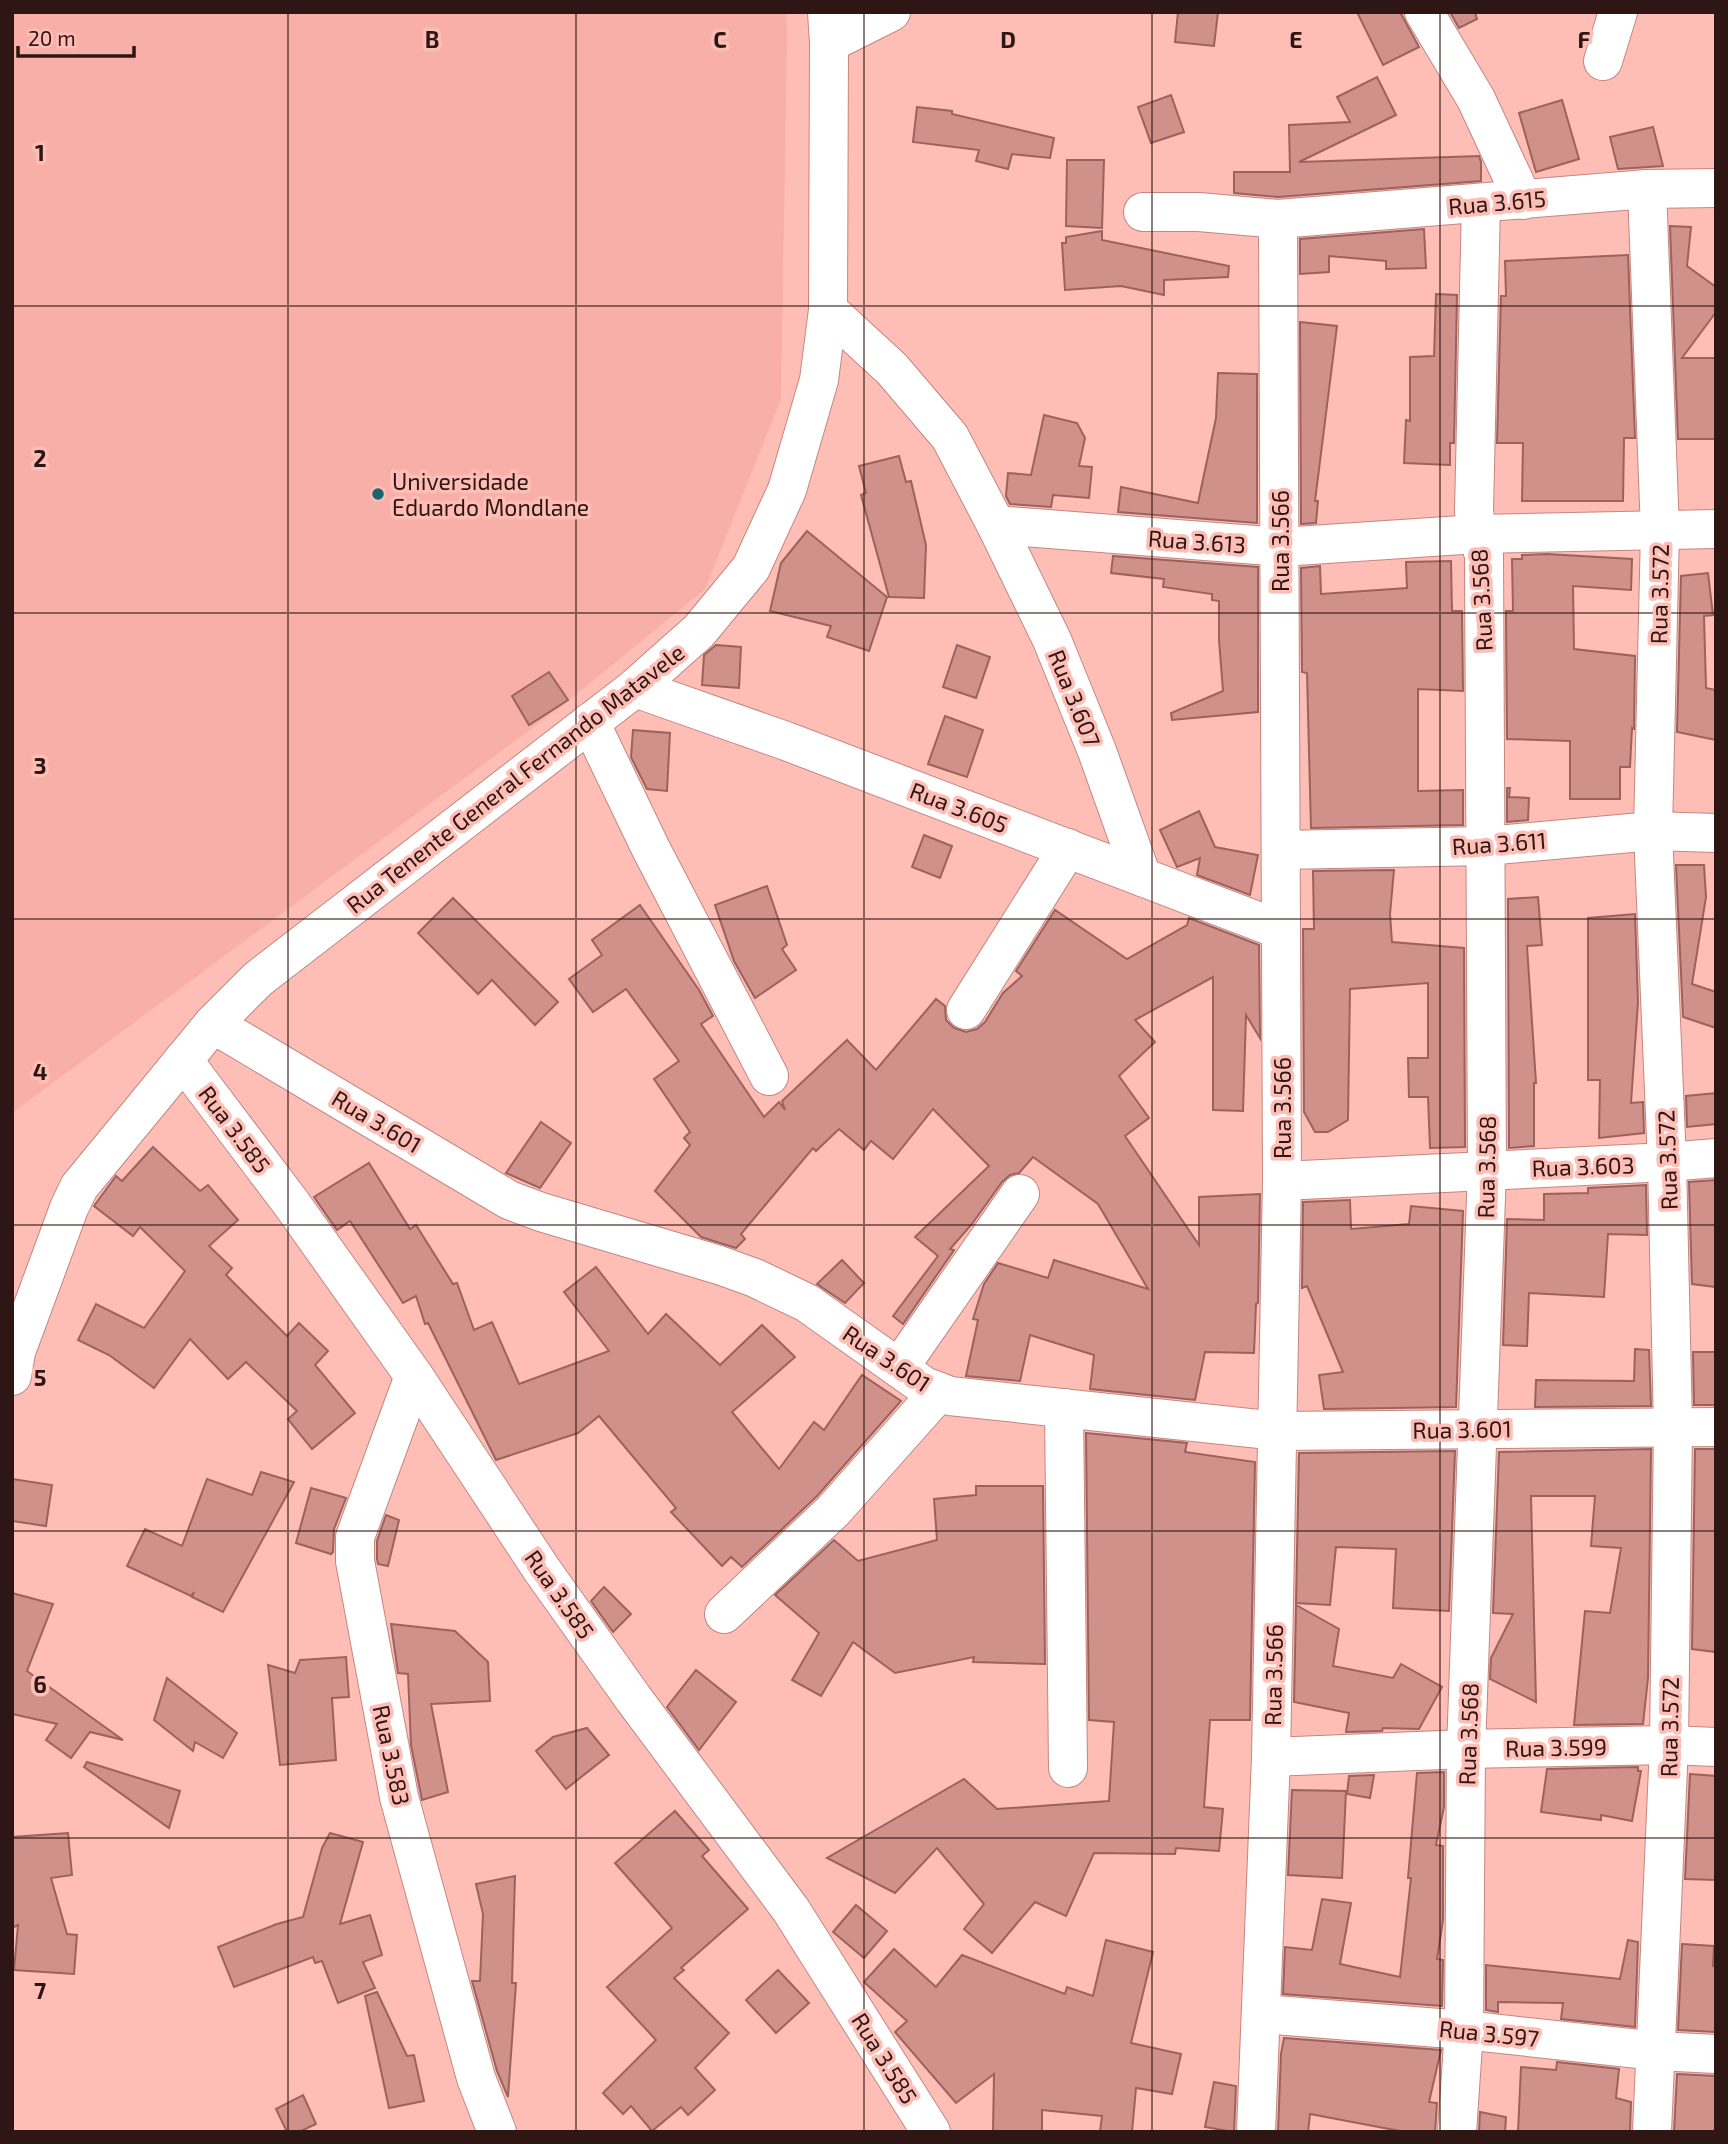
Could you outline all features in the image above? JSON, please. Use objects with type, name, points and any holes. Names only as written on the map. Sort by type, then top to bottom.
[{"type":"street","points":[[828,27],[891,12]]},
{"type":"street","points":[[1424,12],[1476,99],[1523,200]]},
{"type":"street","points":[[1603,61],[1618,12]]},
{"type":"street","name":"Rua Tenente General Fernando Matavele","points":[[12,1376],[16,1352],[79,1187],[213,1024],[258,979],[635,688],[699,631],[751,568],[790,478],[819,380],[828,310],[828,27]]},
{"type":"street","name":"Rua 3.615","points":[[1278,219],[1647,189],[1716,188]]},
{"type":"street","name":"Rua 3.572","points":[[1647,189],[1661,531],[1654,831],[1667,1162],[1673,1426],[1669,1745],[1652,2132]]},
{"type":"street","name":"Rua 3.568","points":[[1457,2132],[1464,2030],[1466,1749],[1488,1170],[1484,555],[1477,534],[1474,511],[1481,203]]},
{"type":"street","points":[[1143,212],[1199,212],[1278,219]]},
{"type":"street","name":"Rua 3.566","points":[[1256,2132],[1271,1757],[1282,1181],[1278,219]]},
{"type":"street","points":[[828,310],[892,369],[950,437],[996,525]]},
{"type":"street","name":"Rua 3.613","points":[[996,525],[1281,547],[1477,534],[1716,529]]},
{"type":"street","name":"Rua 3.607","points":[[996,525],[1052,640],[1097,751],[1142,877]]},
{"type":"street","name":"Rua 3.605","points":[[635,688],[786,741],[1281,930]]},
{"type":"street","points":[[590,722],[651,849],[769,1076]]},
{"type":"street","name":"Rua 3.611","points":[[1282,850],[1486,846],[1654,831],[1716,833]]},
{"type":"street","points":[[966,1010],[1068,848]]},
{"type":"street","name":"Rua 3.601","points":[[213,1024],[509,1200],[755,1278],[807,1303],[924,1386],[950,1396],[1278,1431],[1716,1427]]},
{"type":"street","name":"Rua 3.585","points":[[183,1060],[291,1203],[414,1376],[542,1570],[633,1698],[791,1910],[931,2132]]},
{"type":"street","name":"Rua 3.603","points":[[1282,1181],[1716,1158]]},
{"type":"street","points":[[899,1368],[1020,1194]]},
{"type":"street","name":"Rua 3.583","points":[[414,1376],[355,1537],[355,1561],[399,1797],[476,2078],[497,2132]]},
{"type":"street","points":[[724,1614],[833,1511],[939,1392]]},
{"type":"street","points":[[1064,1408],[1068,1768]]},
{"type":"street","name":"Rua 3.599","points":[[1271,1757],[1466,1749],[1669,1745],[1716,1747]]},
{"type":"street","name":"Rua 3.597","points":[[1262,2014],[1464,2030],[1657,2051],[1716,2054]]},
{"type":"shaded area","name":"Universidade Eduardo Mondlane","points":[[12,12],[786,12],[787,33],[781,399],[705,589],[562,706],[12,1113]]},
{"type":"building","points":[[1178,12],[1218,12],[1214,46],[1175,42]]},
{"type":"building","points":[[1357,12],[1400,12],[1419,47],[1383,65]]},
{"type":"building","points":[[1450,12],[1475,12],[1477,19],[1459,28]]},
{"type":"building","points":[[1377,77],[1396,115],[1299,162],[1479,156],[1481,181],[1278,197],[1234,193],[1234,172],[1290,172],[1289,125],[1350,122],[1337,97]]},
{"type":"building","points":[[1171,95],[1184,132],[1151,143],[1138,107]]},
{"type":"building","points":[[1562,100],[1579,159],[1536,172],[1519,113]]},
{"type":"building","points":[[917,107],[952,111],[952,114],[1054,138],[1050,158],[1012,154],[1008,169],[976,161],[979,150],[913,142]]},
{"type":"building","points":[[1653,127],[1663,166],[1618,169],[1610,137]]},
{"type":"building","points":[[1067,160],[1104,160],[1102,228],[1066,226]]},
{"type":"building","points":[[1670,226],[1691,227],[1687,266],[1716,287],[1716,312],[1682,358],[1715,358],[1716,439],[1678,439]]},
{"type":"building","points":[[1424,229],[1426,268],[1386,269],[1386,261],[1329,256],[1329,272],[1300,274],[1300,239]]},
{"type":"building","points":[[1102,231],[1102,240],[1229,266],[1228,277],[1164,280],[1164,295],[1121,286],[1065,290],[1062,243],[1066,243],[1066,237]]},
{"type":"building","points":[[1628,255],[1635,438],[1624,438],[1623,501],[1522,501],[1523,443],[1497,443],[1501,296],[1506,296],[1505,261]]},
{"type":"building","points":[[1436,294],[1457,295],[1454,443],[1450,443],[1450,465],[1404,463],[1406,420],[1410,421],[1410,357],[1434,356]]},
{"type":"building","points":[[1300,322],[1337,326],[1315,501],[1318,501],[1316,523],[1301,524]]},
{"type":"building","points":[[1218,373],[1257,374],[1257,523],[1118,512],[1121,487],[1198,503],[1216,418]]},
{"type":"building","points":[[1044,415],[1077,423],[1085,438],[1079,466],[1092,467],[1089,498],[1053,495],[1051,507],[1010,504],[1006,496],[1008,473],[1031,475]]},
{"type":"building","points":[[899,456],[906,482],[911,481],[926,545],[924,598],[889,597],[861,495],[866,493],[859,466]]},
{"type":"building","points":[[807,531],[887,597],[869,651],[827,637],[831,626],[770,611],[781,563]]},
{"type":"building","points":[[1522,555],[1632,559],[1631,590],[1573,586],[1574,649],[1635,656],[1634,729],[1632,728],[1630,767],[1620,767],[1620,799],[1570,799],[1570,741],[1507,739],[1506,611],[1513,611],[1512,559],[1522,559]]},
{"type":"building","points":[[1113,556],[1258,567],[1258,712],[1172,720],[1171,713],[1223,691],[1219,601],[1212,600],[1212,594],[1163,587],[1164,579],[1111,573]]},
{"type":"building","points":[[1451,561],[1452,611],[1462,611],[1463,691],[1418,689],[1418,791],[1463,790],[1463,825],[1311,828],[1307,673],[1302,672],[1301,568],[1320,566],[1321,594],[1407,588],[1406,562]]},
{"type":"building","points":[[1708,573],[1713,615],[1704,616],[1706,688],[1716,690],[1716,740],[1677,732],[1681,576]]},
{"type":"building","points":[[716,645],[741,647],[739,688],[702,685],[704,655]]},
{"type":"building","points":[[957,645],[990,657],[976,698],[943,687]]},
{"type":"building","points":[[549,672],[568,700],[529,725],[512,696]]},
{"type":"building","points":[[945,716],[983,730],[967,777],[928,764]]},
{"type":"building","points":[[633,730],[670,733],[667,791],[647,789],[631,757]]},
{"type":"building","points":[[1507,788],[1510,788],[1509,797],[1529,798],[1528,820],[1507,822]]},
{"type":"building","points":[[1199,811],[1215,847],[1258,855],[1250,895],[1197,875],[1200,858],[1177,867],[1160,830]]},
{"type":"building","points":[[924,835],[952,846],[940,878],[912,867]]},
{"type":"building","points":[[1676,865],[1704,865],[1706,897],[1692,984],[1716,992],[1716,1028],[1683,1017]]},
{"type":"building","points":[[1394,870],[1390,914],[1392,942],[1464,948],[1465,1147],[1430,1148],[1428,1097],[1409,1097],[1408,1058],[1428,1058],[1428,983],[1350,989],[1348,1120],[1328,1132],[1315,1132],[1304,1112],[1303,929],[1314,929],[1313,871]]},
{"type":"building","points":[[767,886],[787,945],[782,949],[796,970],[755,998],[734,961],[715,905]]},
{"type":"building","points":[[1538,897],[1542,945],[1527,946],[1536,1083],[1534,1146],[1509,1148],[1508,899]]},
{"type":"building","points":[[453,898],[558,1002],[535,1025],[492,980],[478,994],[418,933]]},
{"type":"building","points":[[640,905],[699,990],[713,1016],[701,1024],[764,1117],[779,1102],[785,1110],[782,1101],[847,1040],[876,1070],[936,999],[945,1006],[946,1020],[954,1028],[966,1032],[977,1029],[985,1022],[1003,993],[1022,976],[1016,971],[1055,910],[1127,959],[1187,925],[1189,918],[1259,945],[1260,1038],[1246,1015],[1243,1111],[1213,1110],[1213,977],[1135,1020],[1155,1042],[1119,1076],[1149,1118],[1125,1136],[1199,1245],[1199,1197],[1260,1194],[1258,1303],[1254,1353],[1205,1352],[1195,1400],[1090,1389],[1094,1355],[1030,1335],[1020,1381],[966,1376],[978,1320],[973,1319],[984,1284],[998,1263],[1048,1278],[1054,1260],[1148,1289],[1098,1204],[1033,1157],[1019,1173],[1010,1175],[1002,1182],[950,1249],[954,1250],[903,1324],[893,1316],[938,1256],[915,1237],[989,1166],[933,1109],[893,1159],[871,1141],[864,1150],[839,1129],[816,1151],[813,1148],[741,1234],[745,1239],[736,1248],[701,1237],[655,1191],[690,1145],[684,1138],[690,1132],[654,1079],[679,1061],[626,989],[593,1012],[569,979],[602,955],[592,940]]},
{"type":"building","points":[[1635,914],[1638,1002],[1631,1103],[1643,1102],[1644,1133],[1599,1138],[1600,1080],[1588,1080],[1588,918]]},
{"type":"building","points":[[1716,1093],[1716,1124],[1687,1127],[1686,1096]]},
{"type":"building","points":[[541,1122],[571,1143],[540,1188],[506,1173]]},
{"type":"building","points":[[153,1147],[200,1191],[208,1185],[238,1220],[209,1246],[232,1268],[226,1275],[287,1336],[299,1323],[328,1351],[315,1365],[355,1413],[312,1449],[288,1419],[297,1411],[246,1362],[228,1379],[190,1339],[154,1388],[109,1355],[78,1340],[96,1304],[144,1328],[185,1271],[140,1227],[133,1236],[94,1206],[116,1176],[122,1181]]},
{"type":"building","points":[[369,1163],[410,1229],[416,1225],[453,1284],[457,1283],[474,1330],[492,1322],[519,1384],[609,1351],[564,1292],[596,1267],[648,1334],[666,1314],[720,1365],[762,1325],[795,1357],[732,1412],[779,1469],[814,1422],[824,1430],[862,1375],[901,1401],[817,1496],[742,1567],[731,1557],[722,1566],[671,1512],[676,1508],[599,1416],[578,1433],[496,1460],[428,1323],[425,1324],[416,1296],[403,1303],[350,1221],[337,1230],[314,1197]]},
{"type":"building","points":[[1716,1180],[1716,1287],[1692,1284],[1689,1182]]},
{"type":"building","points":[[1646,1185],[1647,1235],[1608,1234],[1604,1297],[1529,1293],[1527,1346],[1503,1345],[1507,1219],[1544,1220],[1544,1194],[1588,1193],[1588,1188]]},
{"type":"building","points":[[1350,1200],[1351,1229],[1409,1224],[1411,1206],[1463,1211],[1456,1407],[1324,1409],[1319,1375],[1343,1372],[1307,1286],[1302,1288],[1303,1202]]},
{"type":"building","points":[[842,1260],[864,1283],[845,1303],[817,1284]]},
{"type":"building","points":[[1635,1349],[1649,1350],[1651,1406],[1535,1407],[1536,1380],[1634,1381]]},
{"type":"building","points":[[1693,1352],[1716,1352],[1716,1405],[1694,1405]]},
{"type":"building","points":[[1086,1433],[1187,1443],[1185,1452],[1255,1462],[1250,1720],[1210,1720],[1204,1807],[1223,1809],[1219,1851],[1176,1848],[1175,1854],[1094,1853],[1066,1916],[1035,1902],[992,1953],[964,1929],[984,1904],[937,1848],[895,1893],[827,1858],[964,1779],[997,1809],[1109,1801],[1114,1722],[1089,1720]]},
{"type":"building","points":[[1651,1449],[1648,1678],[1643,1724],[1574,1725],[1585,1611],[1610,1613],[1621,1548],[1591,1546],[1595,1496],[1531,1496],[1536,1702],[1490,1679],[1491,1658],[1513,1614],[1493,1613],[1499,1452]]},
{"type":"building","points":[[1695,1449],[1715,1449],[1716,1652],[1692,1649]]},
{"type":"building","points":[[1455,1451],[1449,1611],[1393,1608],[1396,1549],[1336,1547],[1330,1605],[1296,1603],[1299,1453]]},
{"type":"building","points":[[261,1472],[294,1482],[223,1612],[192,1597],[194,1592],[191,1596],[127,1566],[145,1529],[182,1546],[207,1479],[252,1495]]},
{"type":"building","points":[[12,1479],[52,1485],[46,1526],[12,1521]]},
{"type":"building","points":[[976,1486],[1043,1486],[1045,1664],[973,1662],[974,1657],[895,1673],[853,1642],[821,1696],[792,1680],[819,1633],[775,1595],[834,1540],[858,1561],[937,1540],[934,1499],[976,1495]]},
{"type":"building","points":[[311,1488],[346,1498],[334,1529],[331,1554],[296,1543]]},
{"type":"building","points":[[386,1515],[399,1520],[388,1566],[378,1564],[377,1559],[377,1541]]},
{"type":"building","points":[[604,1587],[631,1614],[613,1632],[591,1601]]},
{"type":"building","points":[[12,1593],[53,1604],[27,1671],[123,1740],[90,1732],[71,1758],[46,1740],[57,1724],[12,1714]]},
{"type":"building","points":[[1296,1605],[1339,1629],[1333,1666],[1393,1678],[1401,1664],[1442,1687],[1419,1729],[1383,1728],[1382,1731],[1346,1732],[1349,1713],[1294,1702]]},
{"type":"building","points":[[391,1624],[455,1631],[488,1662],[490,1701],[431,1704],[448,1792],[422,1800],[411,1745],[408,1674],[398,1673]]},
{"type":"building","points":[[346,1657],[349,1697],[332,1698],[336,1760],[280,1765],[268,1665],[295,1673],[300,1660]]},
{"type":"building","points":[[696,1670],[736,1702],[699,1750],[667,1707]]},
{"type":"building","points":[[167,1678],[237,1733],[223,1758],[195,1742],[193,1751],[154,1720]]},
{"type":"building","points":[[587,1728],[609,1755],[566,1789],[536,1751],[553,1737]]},
{"type":"building","points":[[87,1762],[180,1791],[169,1828],[84,1767]]},
{"type":"building","points":[[1638,1767],[1638,1771],[1641,1771],[1632,1821],[1601,1815],[1601,1820],[1541,1812],[1547,1769]]},
{"type":"building","points":[[1444,1772],[1444,1807],[1436,1845],[1443,1846],[1443,1920],[1437,1959],[1443,1960],[1442,2006],[1283,1994],[1285,1947],[1312,1950],[1322,1899],[1351,1903],[1340,1964],[1400,1977],[1411,1878],[1408,1878],[1417,1773]]},
{"type":"building","points":[[1690,1774],[1716,1776],[1716,1880],[1685,1879]]},
{"type":"building","points":[[1374,1775],[1370,1798],[1347,1794],[1349,1776]]},
{"type":"building","points":[[1292,1790],[1346,1791],[1342,1878],[1288,1875]]},
{"type":"building","points":[[675,1811],[709,1850],[702,1856],[748,1909],[681,1968],[684,1970],[674,1978],[729,2033],[695,2068],[715,2090],[688,2115],[681,2107],[652,2131],[631,2106],[623,2114],[603,2093],[656,2040],[607,1987],[672,1928],[615,1863]]},
{"type":"building","points":[[68,1833],[72,1875],[51,1878],[67,1934],[77,1935],[74,1974],[14,1970],[18,1925],[12,1928],[12,1837]]},
{"type":"building","points":[[330,1833],[363,1842],[340,1924],[370,1915],[382,1955],[363,1962],[375,1988],[338,2003],[322,1961],[315,1963],[313,1957],[234,1987],[218,1947],[303,1917],[322,1848]]},
{"type":"building","points":[[515,1876],[512,1983],[516,1983],[508,2097],[497,2071],[472,1981],[480,1981],[483,1914],[476,1884]]},
{"type":"building","points":[[856,1905],[887,1931],[864,1958],[833,1932]]},
{"type":"building","points":[[1106,1940],[1153,1952],[1131,2043],[1181,2054],[1172,2094],[1136,2088],[1132,2132],[1100,2132],[1102,2116],[1042,2110],[1042,2132],[993,2132],[994,2074],[956,2103],[895,2032],[907,2021],[864,1982],[894,1949],[936,1987],[962,1955],[1065,1994],[1067,1987],[1093,1996]]},
{"type":"building","points":[[1628,1940],[1638,1942],[1635,2027],[1561,2019],[1563,2003],[1498,2002],[1498,2012],[1486,2010],[1486,1965],[1620,1979]]},
{"type":"building","points":[[1682,1944],[1714,1946],[1716,2032],[1678,2030]]},
{"type":"building","points":[[778,1970],[809,2003],[776,2033],[746,2000]]},
{"type":"building","points":[[377,1992],[407,2056],[414,2055],[424,2101],[389,2108],[365,1996]]},
{"type":"building","points":[[1284,2038],[1441,2050],[1429,2102],[1437,2103],[1435,2132],[1405,2132],[1310,2114],[1308,2132],[1278,2132]]},
{"type":"building","points":[[1557,2062],[1619,2069],[1616,2098],[1631,2102],[1630,2132],[1518,2132],[1521,2067],[1556,2070]]},
{"type":"building","points":[[1677,2074],[1716,2076],[1716,2132],[1674,2132]]},
{"type":"building","points":[[1214,2082],[1236,2086],[1234,2132],[1205,2127]]},
{"type":"building","points":[[303,2095],[316,2124],[299,2132],[287,2132],[276,2109]]},
{"type":"building","points":[[1480,2112],[1506,2117],[1505,2132],[1479,2132]]},
{"type":"place","name":"Universidade Eduardo Mondlane","points":[[378,494]]}]
